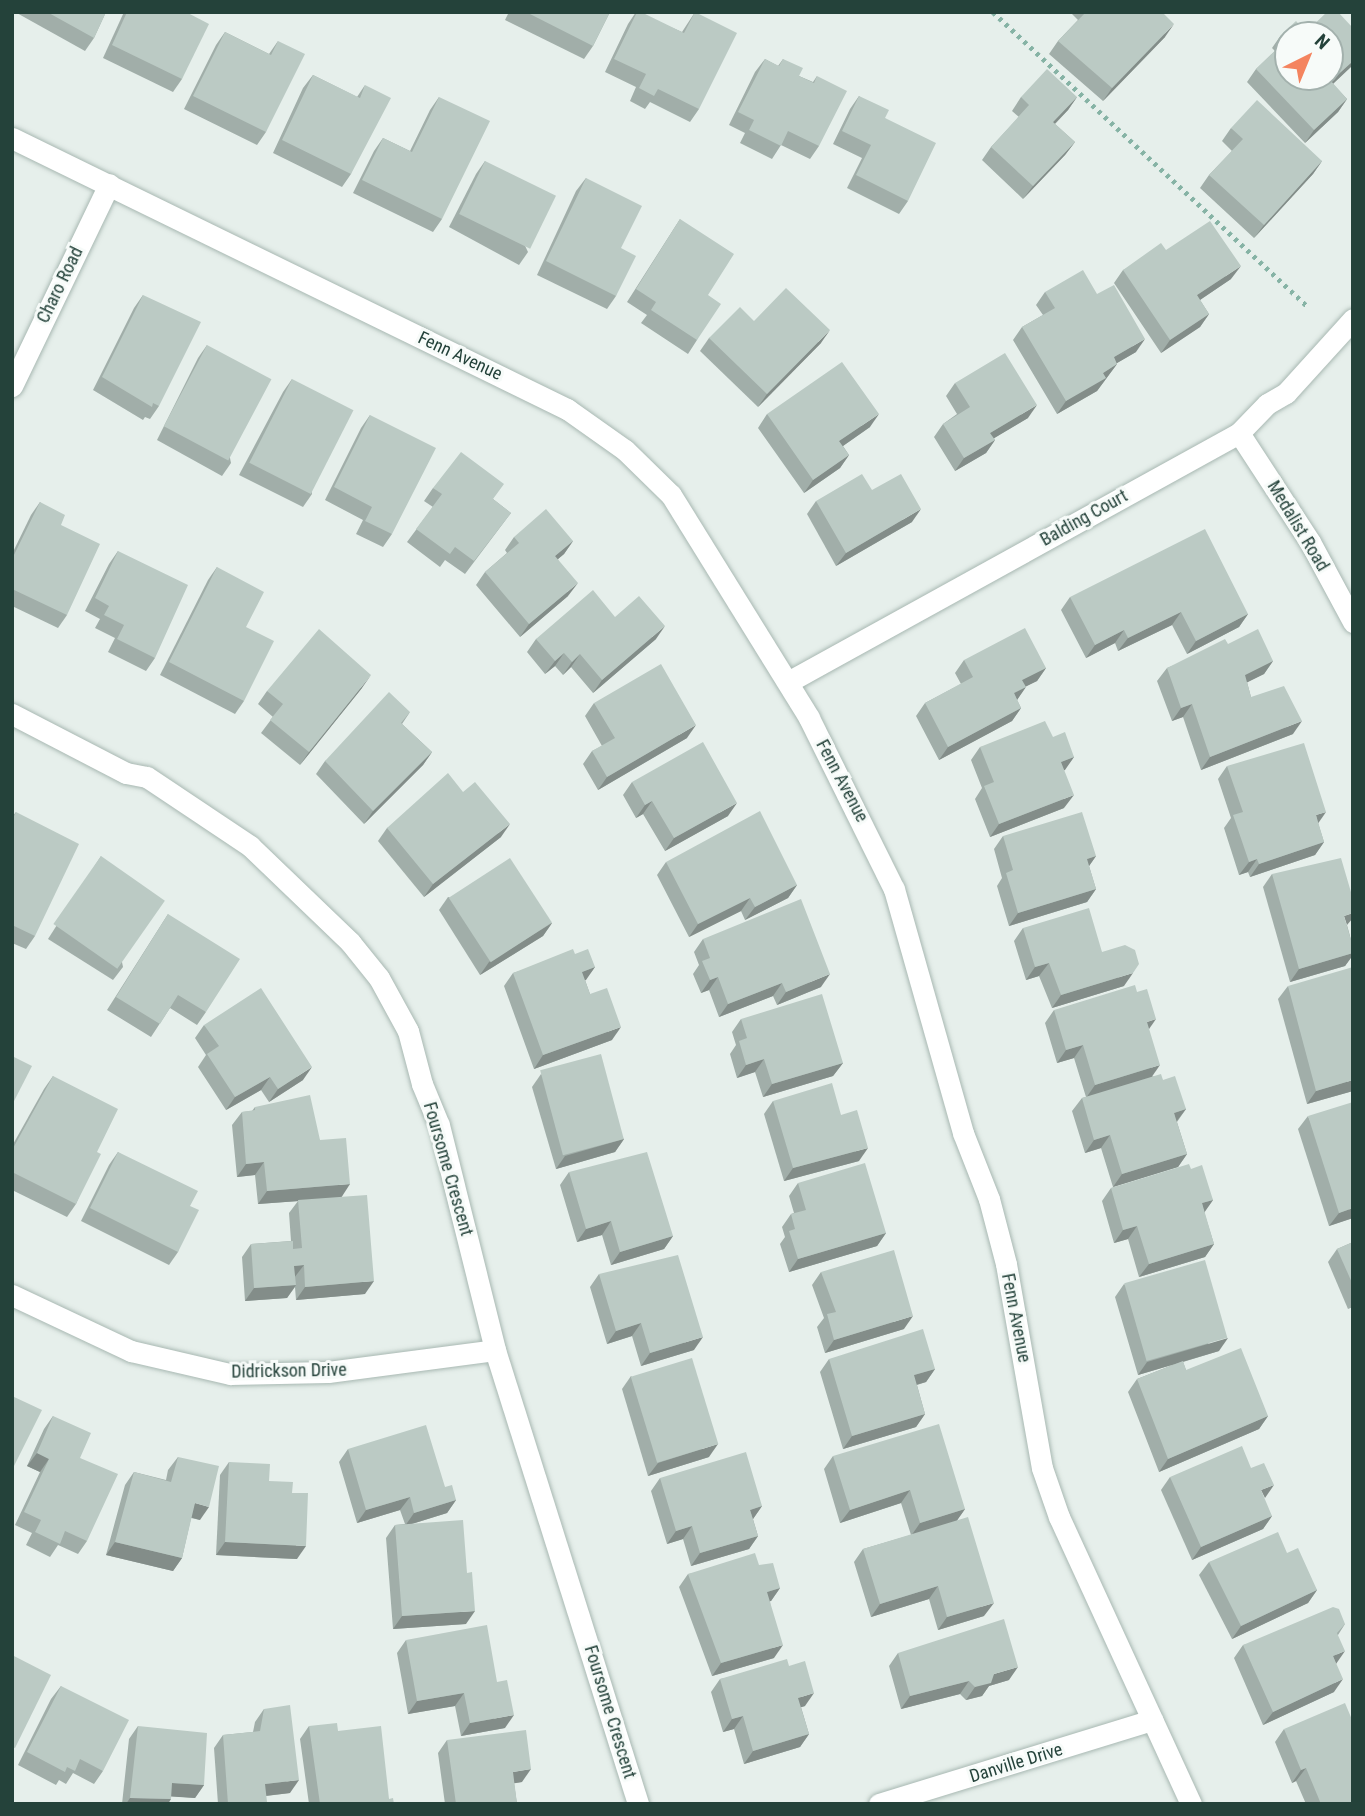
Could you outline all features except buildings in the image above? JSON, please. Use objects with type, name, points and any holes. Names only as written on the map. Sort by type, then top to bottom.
[{"type":"street","name":"Fenn Avenue","points":[[12,138],[567,409],[625,450],[671,495],[788,682],[877,847],[894,889],[963,1133],[989,1199],[1006,1264],[1042,1468],[1059,1517],[1191,1804]]},
{"type":"street","name":"Charo Road","points":[[12,386],[109,184]]},
{"type":"street","name":"Balding Court","points":[[788,682],[1239,433],[1267,404],[1286,393],[1353,319]]},
{"type":"street","name":"Medalist Road","points":[[1239,433],[1310,542],[1353,622]]},
{"type":"street","name":"Foursome Crescent","points":[[12,714],[126,773],[147,777],[250,846],[350,942],[379,978],[408,1031],[422,1084],[439,1125],[495,1350],[638,1804]]},
{"type":"street","name":"Didrickson Drive","points":[[12,1295],[131,1351],[230,1374],[328,1372],[495,1350]]},
{"type":"street","name":"Danville Drive","points":[[879,1804],[1152,1720]]},
{"type":"path","points":[[993,12],[1307,306]]}]
